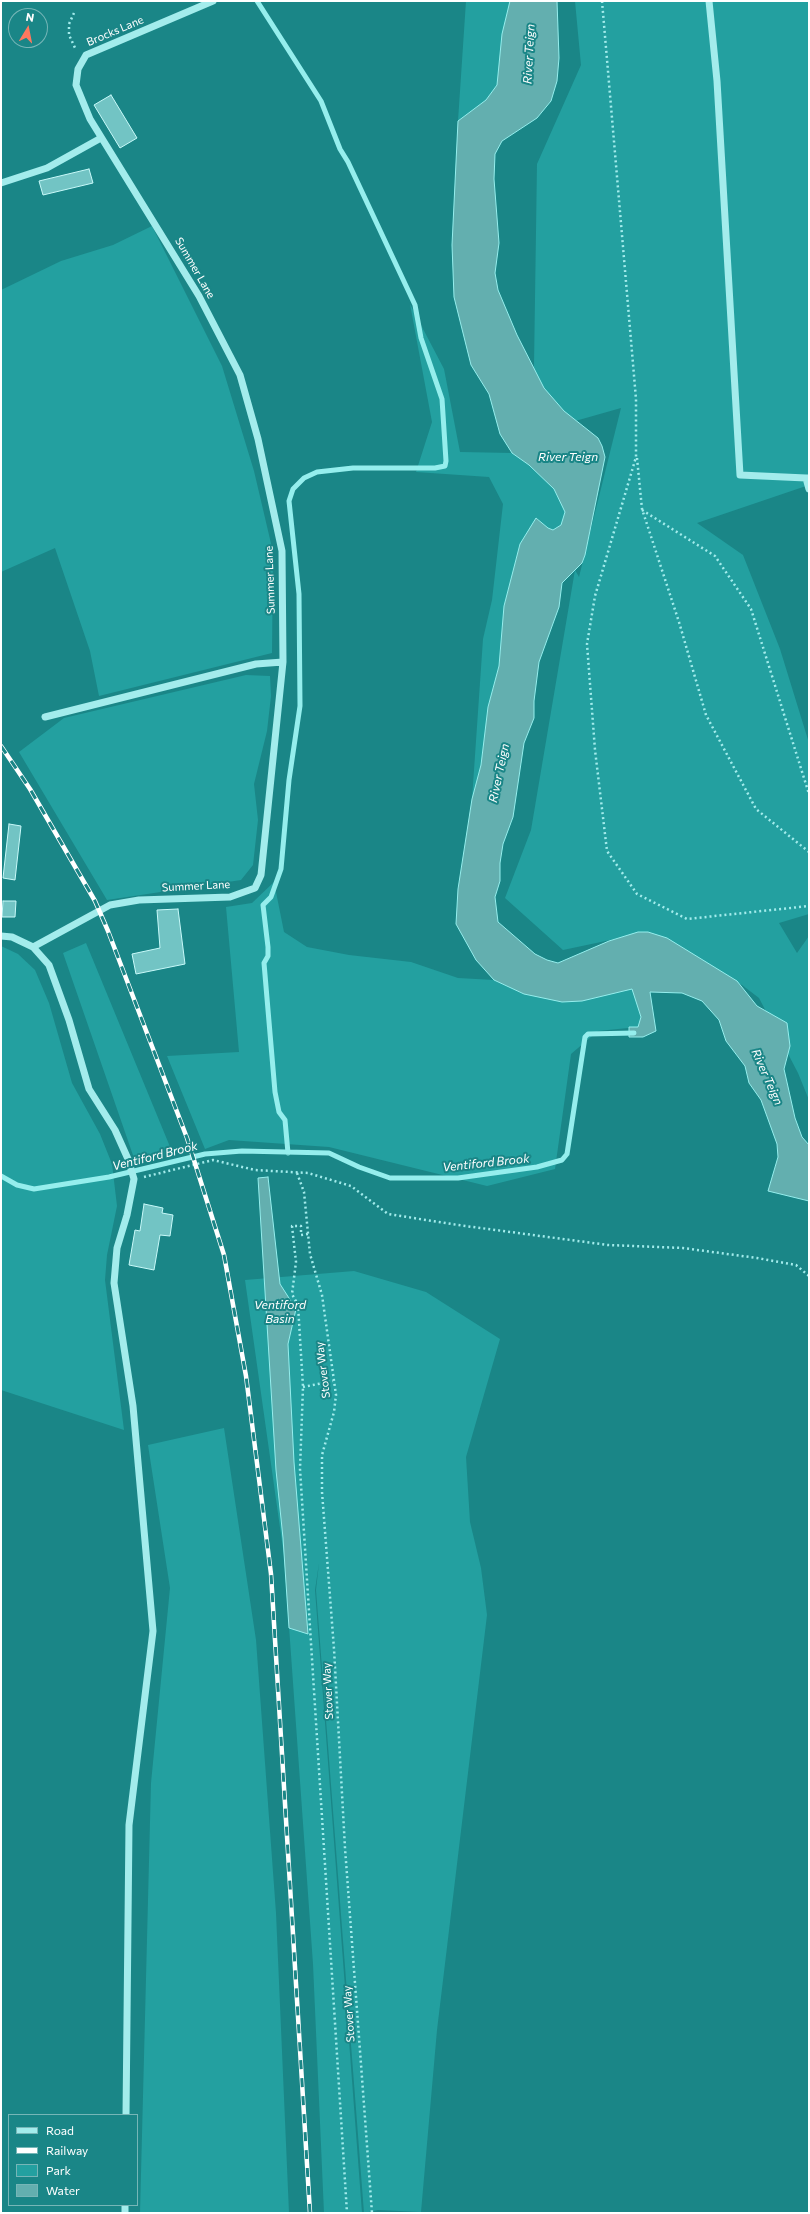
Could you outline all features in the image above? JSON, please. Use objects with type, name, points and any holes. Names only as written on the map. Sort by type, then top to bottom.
[{"type":"street","name":"Brocks Lane","points":[[101,138],[90,118],[76,85],[78,69],[86,55],[213,1]]},
{"type":"street","points":[[709,1],[717,81],[740,475],[808,478],[809,489]]},
{"type":"street","points":[[1,183],[47,168],[101,138]]},
{"type":"street","name":"Summer Lane","points":[[33,947],[110,905],[139,900],[230,897],[255,888],[261,875],[284,662],[282,551],[258,440],[240,375],[199,296],[101,138]]},
{"type":"street","points":[[45,717],[256,664],[284,662]]},
{"type":"street","points":[[1,936],[12,937],[33,947],[48,965],[69,1020],[89,1089],[115,1130],[128,1159],[133,1177],[127,1215],[117,1248],[114,1283],[133,1406],[153,1631],[129,1825],[126,2114]]},
{"type":"path","points":[[602,1],[636,399],[636,457],[642,509],[679,622],[706,714],[756,809],[809,852]]},
{"type":"path","points":[[74,13],[69,24],[69,35],[82,62]]},
{"type":"path","points":[[636,457],[594,596],[587,644],[595,750],[608,851],[637,894],[687,919],[809,906]]},
{"type":"path","points":[[642,509],[715,556],[751,609],[809,794]]},
{"type":"path","points":[[133,1177],[213,1160],[255,1170],[308,1173],[352,1186],[388,1214],[608,1245],[683,1248],[757,1258],[796,1265],[809,1276]]},
{"type":"path","name":"Stover Way","points":[[297,1173],[304,1192],[310,1254],[322,1295],[336,1395],[334,1412],[322,1456],[322,1492],[372,2213]]},
{"type":"path","points":[[308,1234],[301,1234],[301,1226],[292,1226],[296,1262],[292,1294],[298,1305],[303,1386],[300,1469],[347,2213]]},
{"type":"path","points":[[303,1386],[333,1381]]},
{"type":"green space","points":[[466,1],[510,1],[510,5],[497,85],[486,100],[458,121]]},
{"type":"green space","points":[[575,1],[809,1],[809,485],[697,523],[743,555],[780,649],[809,743],[809,914],[779,923],[797,953],[809,936],[809,1100],[798,1073],[759,998],[742,985],[648,932],[563,950],[505,898],[531,830],[575,570],[579,577],[621,408],[533,433],[537,164],[581,65]]},
{"type":"green space","points":[[152,226],[222,366],[254,471],[273,552],[272,653],[99,696],[90,651],[55,548],[1,572],[1,290],[61,261],[113,245]]},
{"type":"green space","points":[[410,304],[444,369],[460,452],[512,453],[529,465],[554,489],[565,512],[561,525],[553,530],[548,528],[537,518],[520,544],[504,606],[499,666],[488,707],[481,765],[472,799],[483,639],[492,600],[503,504],[489,477],[416,472],[432,422]]},
{"type":"green space","points":[[246,675],[270,676],[271,696],[267,731],[254,784],[258,820],[253,865],[241,880],[107,900],[19,752],[64,718]]},
{"type":"green space","points":[[274,882],[284,932],[307,947],[349,955],[411,962],[458,978],[494,980],[524,994],[582,1001],[632,988],[641,1017],[638,1027],[598,1031],[571,1054],[555,1169],[487,1186],[329,1147],[229,1140],[205,1149],[167,1056],[239,1052],[226,907],[252,903]]},
{"type":"green space","points":[[86,943],[173,1154],[135,1161],[63,953]]},
{"type":"green space","points":[[1,946],[18,954],[35,970],[49,1003],[72,1083],[100,1134],[112,1164],[117,1206],[107,1255],[105,1280],[124,1430],[1,1390]]},
{"type":"green space","points":[[354,1271],[426,1292],[500,1339],[466,1457],[470,1522],[481,1568],[487,1615],[437,2030],[421,2212],[378,2210],[364,2213],[316,1590],[319,1563],[315,1590],[362,2213],[324,2213],[313,1964],[284,1556],[245,1280]]},
{"type":"green space","points":[[224,1428],[256,1640],[276,1913],[289,2213],[140,2213],[151,1783],[170,1588],[148,1445]]},
{"type":"water","name":"River Teign","points":[[510,1],[557,1],[559,58],[557,81],[551,101],[537,118],[502,141],[495,154],[494,179],[499,243],[495,273],[498,290],[517,335],[544,388],[564,411],[598,438],[605,457],[585,555],[582,563],[562,583],[559,607],[539,662],[534,701],[534,718],[524,743],[513,817],[503,844],[500,863],[500,881],[495,897],[498,922],[535,954],[547,960],[558,963],[609,941],[638,932],[648,932],[667,938],[737,981],[757,1006],[787,1023],[790,1046],[784,1069],[795,1118],[802,1137],[809,1145],[809,1201],[768,1191],[778,1157],[777,1144],[761,1100],[749,1083],[745,1066],[726,1041],[719,1020],[702,1001],[682,993],[650,992],[656,1031],[643,1037],[629,1037],[629,1027],[638,1027],[641,1017],[632,989],[582,1001],[562,1002],[524,994],[494,980],[476,960],[456,924],[458,889],[472,799],[481,765],[488,707],[499,666],[504,606],[520,544],[536,518],[548,528],[553,530],[561,525],[565,512],[554,489],[529,465],[512,453],[500,434],[489,394],[471,365],[454,297],[452,245],[458,121],[486,100],[497,85],[502,34]]},
{"type":"water","name":"Ventiford Basin","points":[[268,1177],[280,1284],[296,1309],[288,1344],[294,1462],[308,1634],[289,1628],[283,1538],[276,1470],[258,1178]]},
{"type":"building","points":[[111,95],[137,138],[120,148],[94,105]]},
{"type":"building","points":[[89,169],[93,183],[43,195],[39,181]]},
{"type":"building","points":[[9,824],[21,826],[15,880],[3,878]]},
{"type":"building","points":[[3,901],[16,901],[15,917],[2,917]]},
{"type":"building","points":[[178,909],[185,964],[136,974],[132,954],[160,948],[157,910]]},
{"type":"building","points":[[144,1204],[163,1208],[162,1213],[173,1215],[170,1236],[160,1235],[154,1270],[129,1265],[135,1230],[140,1231]]},
{"type":"waterway","points":[[257,1],[321,101],[340,149],[348,162],[415,305],[421,338],[442,399],[446,461],[445,466],[435,468],[353,468],[317,472],[304,478],[293,489],[289,501],[299,594],[300,706],[289,780],[281,869],[271,897],[263,905],[268,947],[268,956],[264,963],[275,1092],[279,1112],[285,1120],[288,1153]]},
{"type":"waterway","name":"Ventiford Brook","points":[[1,1176],[17,1185],[34,1189],[109,1177],[205,1154],[242,1151],[329,1153],[359,1167],[390,1178],[458,1178],[537,1167],[562,1160],[567,1154],[585,1037],[588,1034],[634,1033]]},
{"type":"railway","points":[[1,746],[30,789],[95,901],[108,931],[187,1138],[224,1255],[246,1376],[271,1574],[310,2213]]}]
